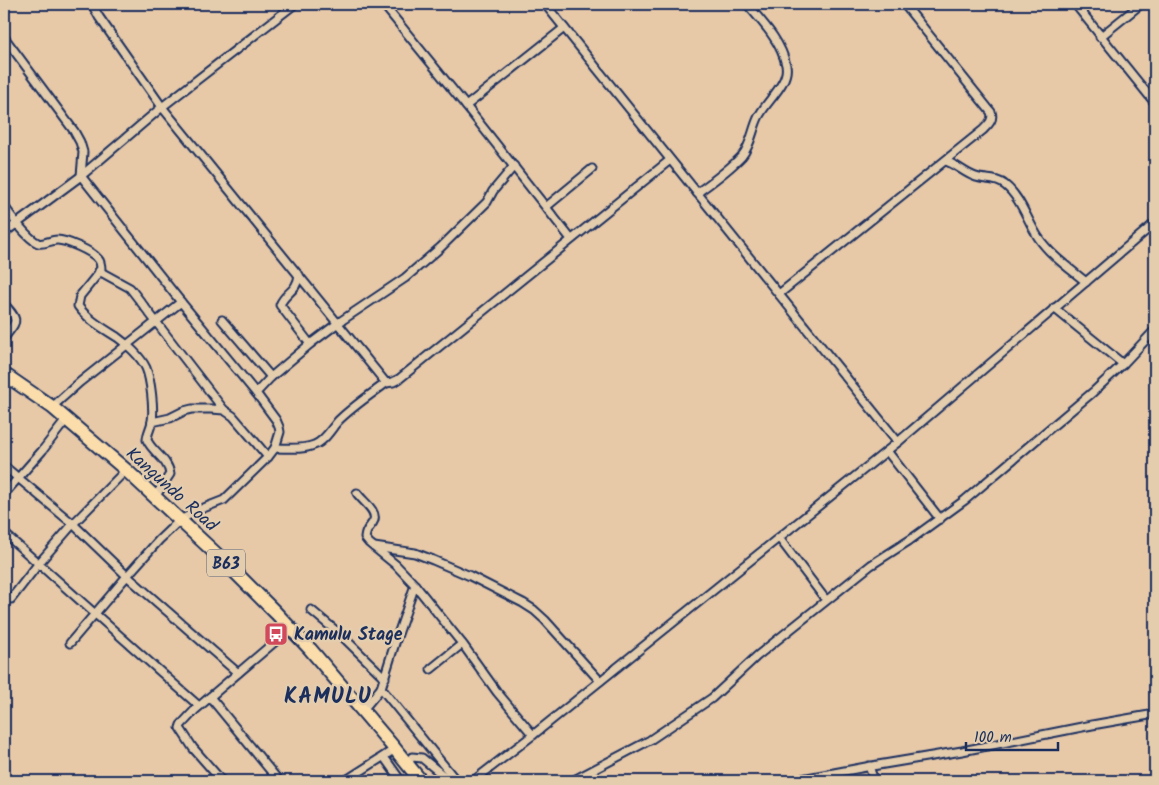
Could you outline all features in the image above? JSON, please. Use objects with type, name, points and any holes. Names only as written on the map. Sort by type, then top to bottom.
[{"type":"highway","name":"Kangundo Road","points":[[6,380],[52,407],[126,470],[226,563],[291,628],[341,684],[421,781]]},
{"type":"street","points":[[92,4],[162,108],[386,383]]},
{"type":"street","points":[[4,233],[81,176],[162,108],[295,4]]},
{"type":"street","points":[[383,4],[571,239]]},
{"type":"street","points":[[545,4],[898,442]]},
{"type":"street","points":[[697,193],[737,161],[747,149],[760,114],[782,83],[786,72],[782,52],[775,39],[747,4]]},
{"type":"street","points":[[779,294],[946,160],[992,120],[992,116],[904,4]]},
{"type":"street","points":[[1075,4],[1155,103]]},
{"type":"street","points":[[1100,37],[1141,4]]},
{"type":"street","points":[[466,106],[564,28]]},
{"type":"street","points":[[4,37],[74,131],[80,142],[82,152],[81,176],[180,302],[256,392],[276,420],[280,432],[275,448],[268,457],[224,500],[180,520],[159,540],[70,644]]},
{"type":"street","points":[[275,448],[303,448],[315,445],[347,413],[386,383],[398,379],[670,160]]},
{"type":"street","points":[[946,160],[973,176],[1005,185],[1016,197],[1031,227],[1046,248],[1086,282]]},
{"type":"street","points":[[256,392],[310,344],[405,278],[440,248],[487,202],[493,191],[514,166]]},
{"type":"street","points":[[546,207],[592,169]]},
{"type":"street","points":[[4,206],[16,223],[38,243],[44,244],[58,240],[76,245],[99,259],[101,265],[99,272],[80,296],[78,306],[91,320],[128,345],[146,369],[152,396],[152,422],[147,436],[147,443],[167,465],[170,474],[155,497]]},
{"type":"street","points":[[472,781],[533,735],[887,451],[1155,223]]},
{"type":"street","points":[[99,272],[130,288],[224,410],[233,416],[268,457]]},
{"type":"street","points":[[299,275],[295,288],[280,305],[310,344]]},
{"type":"street","points":[[52,407],[80,382],[180,302]]},
{"type":"street","points":[[4,304],[16,318],[16,322],[4,338]]},
{"type":"street","points":[[1054,308],[1123,364]]},
{"type":"street","points":[[222,320],[271,377]]},
{"type":"street","points":[[572,781],[650,740],[712,698],[757,656],[826,600],[871,565],[910,540],[965,500],[1086,398],[1123,364],[1155,330]]},
{"type":"street","points":[[152,422],[170,418],[192,409],[212,408],[224,410]]},
{"type":"street","points":[[4,494],[66,420]]},
{"type":"street","points":[[887,451],[940,519]]},
{"type":"street","points":[[4,466],[73,524],[127,576],[238,673]]},
{"type":"street","points":[[4,597],[11,598],[73,524],[126,470]]},
{"type":"street","points":[[357,493],[374,515],[374,519],[366,531],[365,538],[396,565],[415,585],[497,692],[533,735]]},
{"type":"street","points":[[4,533],[200,706]]},
{"type":"street","points":[[779,538],[826,600]]},
{"type":"street","points":[[374,547],[414,553],[433,560],[470,576],[523,603],[545,620],[600,681]]},
{"type":"street","points":[[362,710],[381,688],[415,585]]},
{"type":"street","points":[[311,610],[342,636],[384,678]]},
{"type":"street","points":[[222,781],[193,748],[180,728],[181,725],[195,710],[291,628]]},
{"type":"street","points":[[431,669],[462,644]]},
{"type":"street","points":[[381,688],[457,781]]},
{"type":"street","points":[[210,697],[279,781]]},
{"type":"street","points":[[791,781],[1155,714]]},
{"type":"street","points":[[344,781],[395,749]]},
{"type":"street","points":[[384,757],[401,781]]},
{"type":"street","points":[[408,765],[412,757],[422,758],[450,781]]},
{"type":"street","points":[[869,766],[874,781]]},
{"type":"place","name":"Kamulu Stage","points":[[276,634]]},
{"type":"district","name":"KAMULU","points":[[328,695]]}]
